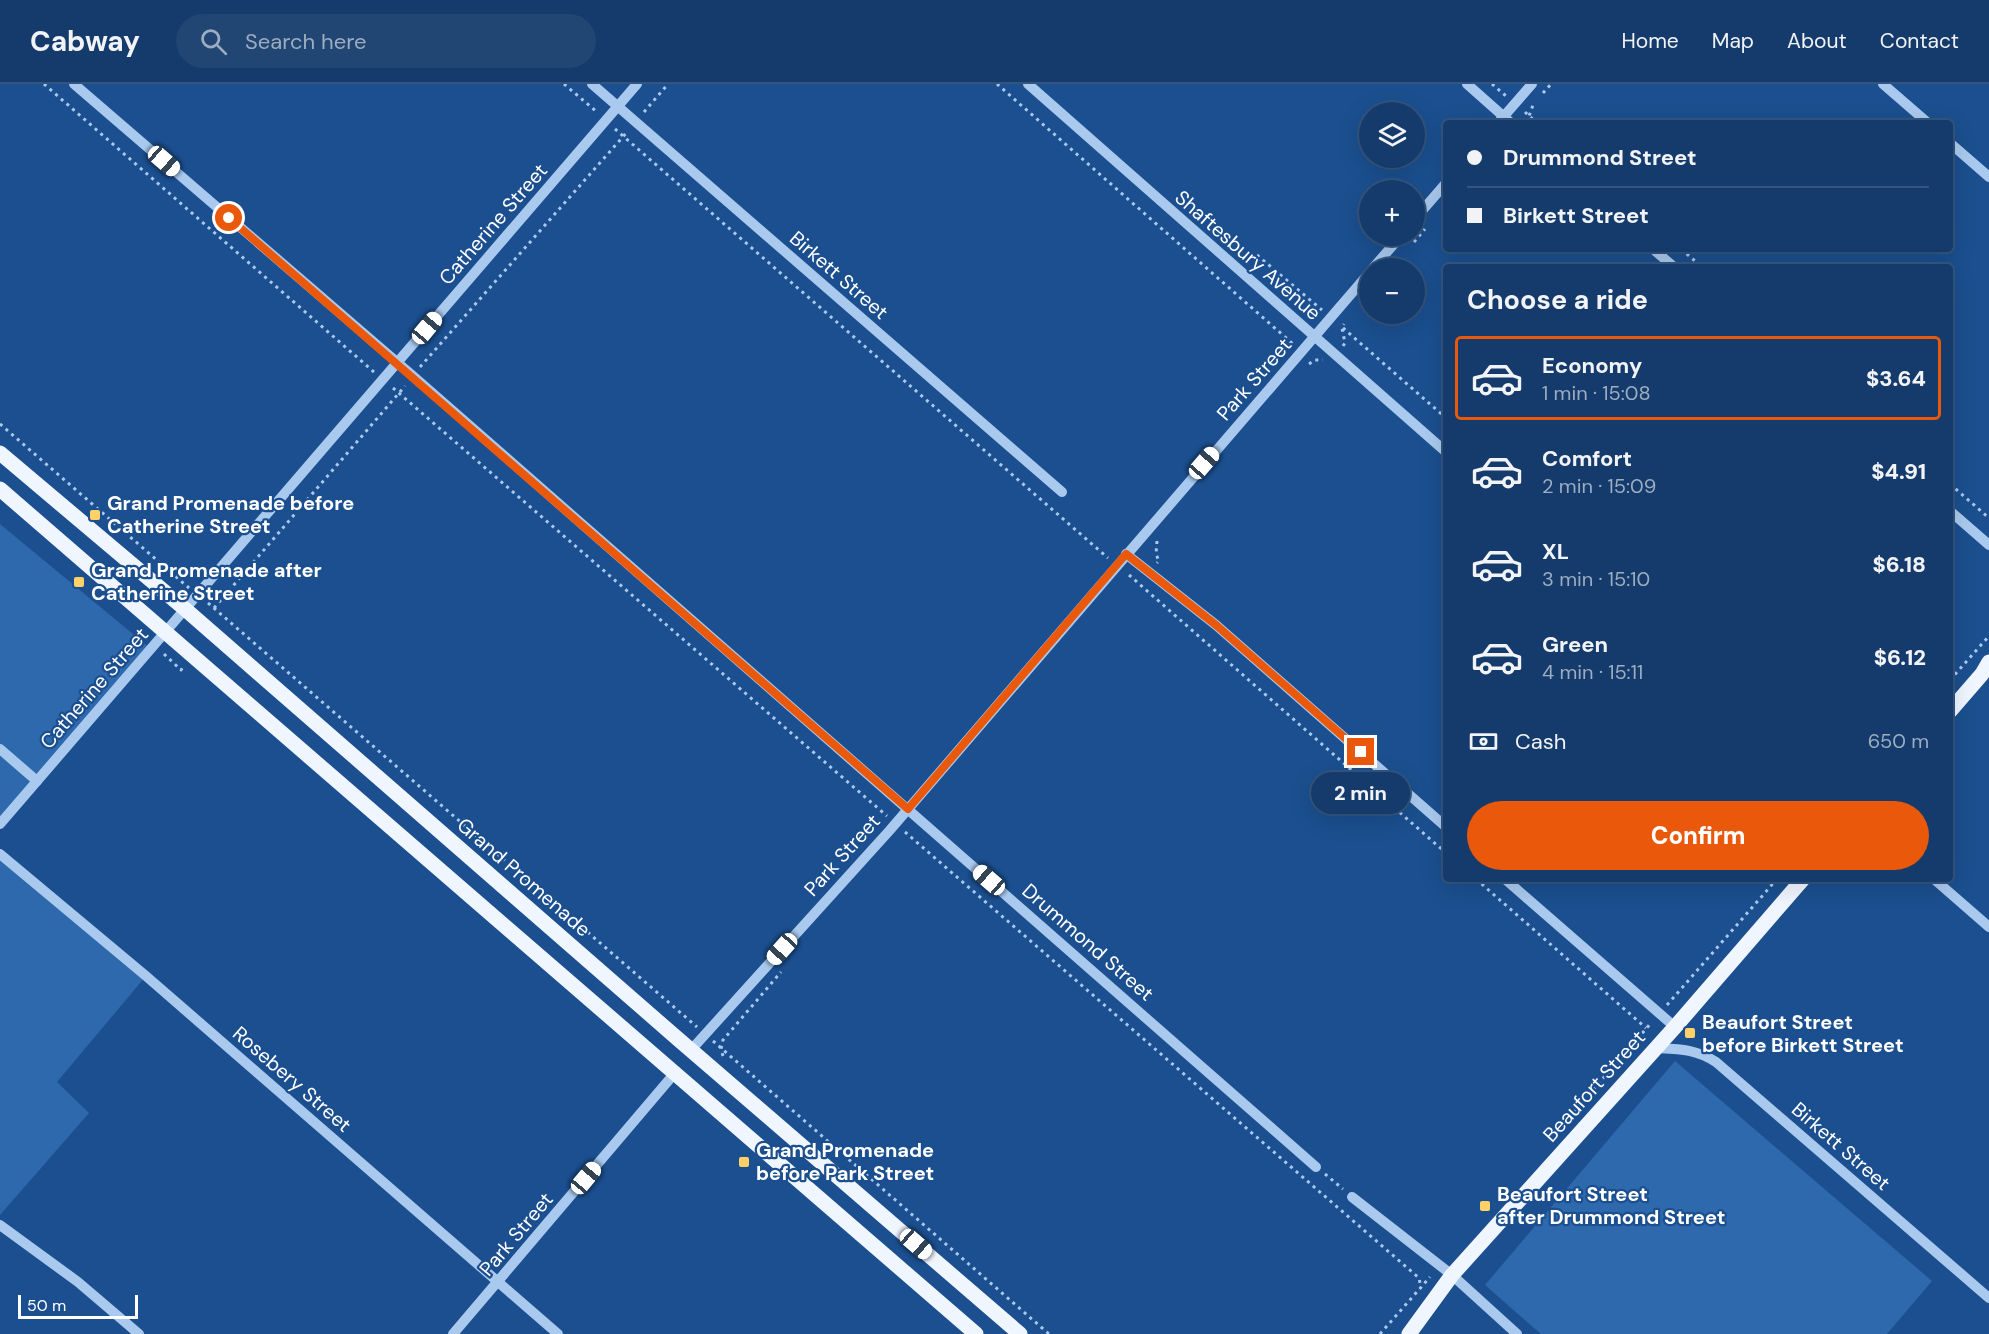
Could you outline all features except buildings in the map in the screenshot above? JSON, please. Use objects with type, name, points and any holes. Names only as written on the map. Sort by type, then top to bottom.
[{"type":"main road","name":"Grand Promenade","points":[[0,453],[185,609],[1020,1334]]},
{"type":"main road","points":[[0,489],[976,1334]]},
{"type":"main road","points":[[1953,708],[1987,668]]},
{"type":"main road","name":"Beaufort Street","points":[[1402,1334],[1412,1328],[1447,1271],[1657,1048],[1800,882]]},
{"type":"street","name":"Drummond Street","points":[[74,84],[413,376],[1316,1167]]},
{"type":"street","name":"Birkett Street","points":[[592,84],[1062,492]]},
{"type":"street","name":"Catherine Street","points":[[0,824],[637,84]]},
{"type":"street","name":"Shaftesbury Avenue","points":[[1028,84],[1443,449]]},
{"type":"street","points":[[1467,84],[1503,120]]},
{"type":"street","points":[[1505,120],[1532,84]]},
{"type":"street","points":[[1883,84],[1925,120]]},
{"type":"street","points":[[1953,146],[1989,177]]},
{"type":"street","points":[[1425,207],[1443,186]]},
{"type":"street","points":[[1381,258],[1392,246]]},
{"type":"street","points":[[1656,252],[1670,264]]},
{"type":"street","name":"Park Street","points":[[691,1050],[908,809],[1117,565],[1310,334],[1330,317],[1359,284]]},
{"type":"street","points":[[1953,514],[1989,545]]},
{"type":"street","points":[[1126,554],[1216,625],[1443,824]]},
{"type":"street","points":[[0,749],[37,781]]},
{"type":"street","name":"Rosebery Street","points":[[0,854],[146,976],[558,1334]]},
{"type":"street","points":[[1508,882],[1675,1027]]},
{"type":"street","points":[[1937,882],[1989,927]]},
{"type":"street","name":"Birkett Street","points":[[1657,1048],[1702,1053],[1725,1070],[1989,1298]]},
{"type":"street","name":"Park Street","points":[[453,1334],[674,1074]]},
{"type":"street","points":[[1352,1197],[1447,1271],[1518,1334]]},
{"type":"street","points":[[0,1225],[78,1282],[138,1334]]},
{"type":"path","points":[[44,84],[1419,1278],[1421,1288]]},
{"type":"path","points":[[564,84],[1443,850]]},
{"type":"path","points":[[214,608],[668,84]]},
{"type":"path","points":[[997,84],[1294,345],[1310,334],[1323,311],[1257,255]]},
{"type":"path","points":[[1540,96],[1551,84]]},
{"type":"path","points":[[1529,120],[1535,102]]},
{"type":"path","points":[[1407,250],[1430,223]]},
{"type":"path","points":[[1684,252],[1698,264]]},
{"type":"path","points":[[1330,317],[1443,415]]},
{"type":"path","points":[[0,424],[171,572]]},
{"type":"path","points":[[1953,487],[1989,518]]},
{"type":"path","points":[[222,615],[1049,1334]]},
{"type":"path","points":[[1953,677],[1989,636]]},
{"type":"path","points":[[1479,882],[1646,1028]]},
{"type":"path","points":[[1548,1143],[1774,882]]},
{"type":"path","points":[[1316,1167],[1352,1197]]},
{"type":"path","points":[[1380,1334],[1424,1282],[1447,1271]]},
{"type":"shaded area","points":[[0,524],[151,649],[0,824]]},
{"type":"shaded area","points":[[0,854],[146,976],[57,1082],[89,1113],[0,1215]]},
{"type":"shaded area","points":[[1675,1061],[1932,1281],[1887,1334],[1541,1334],[1485,1285]]},
{"type":"place","name":"Grand Promenade before Catherine Street","points":[[95,515]]},
{"type":"place","name":"Grand Promenade after Catherine Street","points":[[79,582]]},
{"type":"place","name":"Beaufort Street before Birkett Street","points":[[1690,1033]]},
{"type":"place","name":"Grand Promenade before Park Street","points":[[744,1162]]},
{"type":"place","name":"Beaufort Street after Drummond Street","points":[[1485,1206]]},
{"type":"route","points":[[229,218],[908,809],[1126,554],[1216,625],[1361,752]]}]
